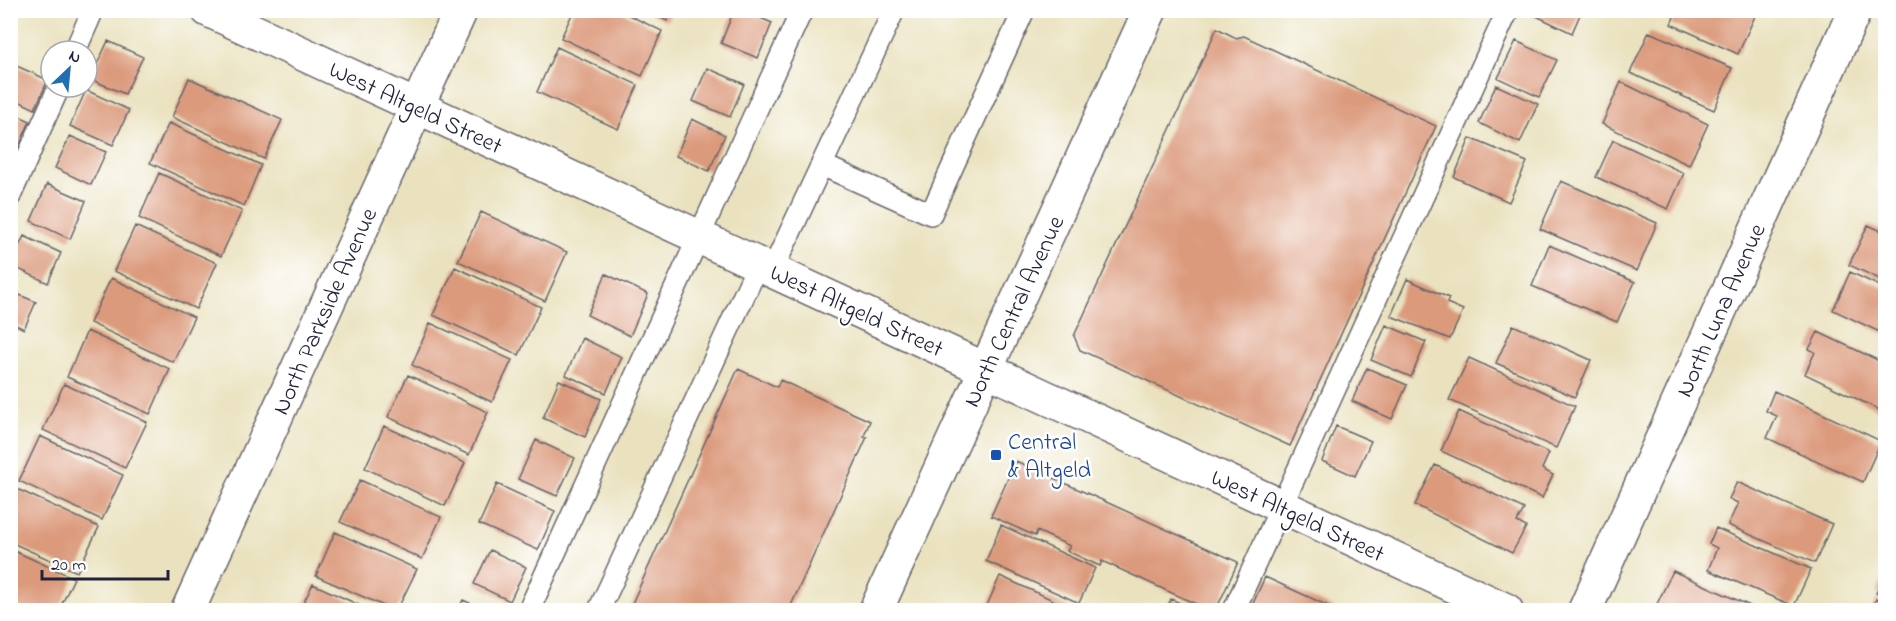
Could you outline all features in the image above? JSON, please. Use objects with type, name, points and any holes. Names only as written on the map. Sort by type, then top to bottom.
[{"type":"street","name":"West Altgeld Street","points":[[208,10],[1506,610]]},
{"type":"street","name":"North Parkside Avenue","points":[[188,610],[461,10]]},
{"type":"street","name":"North Central Avenue","points":[[876,610],[1150,10]]},
{"type":"street","name":"North Luna Avenue","points":[[1585,610],[1855,10]]},
{"type":"lane","points":[[80,39],[93,10]]},
{"type":"lane","points":[[529,610],[802,10]]},
{"type":"lane","points":[[599,610],[765,268],[822,165],[894,10]]},
{"type":"lane","points":[[822,165],[931,214],[1024,10]]},
{"type":"lane","points":[[1233,610],[1508,10]]},
{"type":"lane","points":[[10,196],[54,99]]},
{"type":"building","points":[[574,10],[618,10],[662,31],[642,76],[561,38]]},
{"type":"building","points":[[644,10],[672,10],[667,21]]},
{"type":"building","points":[[734,10],[742,10],[772,23],[758,58],[721,43]]},
{"type":"building","points":[[1531,10],[1582,10],[1572,33],[1530,13]]},
{"type":"building","points":[[1677,10],[1744,10],[1755,16],[1738,54],[1671,24]]},
{"type":"building","points":[[1217,28],[1236,38],[1244,36],[1436,126],[1290,446],[1080,350],[1074,336]]},
{"type":"building","points":[[1649,32],[1732,68],[1714,110],[1630,73]]},
{"type":"building","points":[[108,41],[143,57],[125,94],[99,83],[99,60]]},
{"type":"building","points":[[1516,41],[1557,60],[1539,97],[1498,78]]},
{"type":"building","points":[[557,47],[638,85],[618,129],[537,92]]},
{"type":"building","points":[[10,63],[39,76],[39,99],[35,109],[10,97]]},
{"type":"building","points":[[707,68],[744,84],[730,117],[693,101]]},
{"type":"building","points":[[189,78],[282,120],[264,159],[172,117]]},
{"type":"building","points":[[1621,82],[1708,124],[1689,165],[1602,124]]},
{"type":"building","points":[[1496,85],[1538,104],[1520,143],[1479,123]]},
{"type":"building","points":[[99,96],[129,110],[113,145],[70,126],[82,99],[99,99]]},
{"type":"building","points":[[10,112],[30,121],[13,160],[10,159]]},
{"type":"building","points":[[692,119],[725,135],[709,171],[676,156]]},
{"type":"building","points":[[169,123],[261,165],[244,206],[150,163]]},
{"type":"building","points":[[70,136],[106,152],[91,185],[55,168]]},
{"type":"building","points":[[1470,138],[1527,162],[1509,202],[1454,177]]},
{"type":"building","points":[[1613,140],[1684,173],[1668,209],[1596,177]]},
{"type":"building","points":[[159,173],[242,211],[221,256],[139,218]]},
{"type":"building","points":[[1561,181],[1657,223],[1637,271],[1540,229]]},
{"type":"building","points":[[47,184],[86,201],[70,239],[31,221]]},
{"type":"building","points":[[481,212],[567,252],[545,301],[458,261]]},
{"type":"building","points":[[1868,225],[1886,233],[1886,282],[1849,265]]},
{"type":"building","points":[[135,226],[217,263],[196,309],[114,271]]},
{"type":"building","points":[[24,236],[61,253],[48,283],[10,265]]},
{"type":"building","points":[[1549,245],[1635,282],[1617,322],[1532,286]]},
{"type":"building","points":[[455,267],[541,307],[519,355],[433,315]]},
{"type":"building","points":[[1850,272],[1886,289],[1886,335],[1833,310]]},
{"type":"building","points":[[606,274],[648,294],[630,336],[587,315]]},
{"type":"building","points":[[111,278],[194,317],[173,362],[90,323]]},
{"type":"building","points":[[1407,279],[1449,298],[1447,303],[1463,310],[1450,339],[1391,316]]},
{"type":"building","points":[[10,291],[36,302],[24,329],[10,322]]},
{"type":"building","points":[[430,323],[512,360],[492,402],[412,365]]},
{"type":"building","points":[[1386,325],[1426,342],[1411,377],[1371,360]]},
{"type":"building","points":[[1513,325],[1591,360],[1575,397],[1496,363]]},
{"type":"building","points":[[87,331],[170,369],[150,414],[67,377]]},
{"type":"building","points":[[1818,332],[1886,364],[1884,412],[1805,374],[1815,352],[1809,349]]},
{"type":"building","points":[[582,338],[622,357],[606,393],[566,375]]},
{"type":"building","points":[[1469,358],[1575,406],[1556,448],[1449,400]]},
{"type":"building","points":[[1367,368],[1407,385],[1392,419],[1352,401]]},
{"type":"building","points":[[738,369],[777,387],[780,380],[870,421],[864,436],[867,437],[789,610],[629,610]]},
{"type":"building","points":[[408,375],[488,412],[469,455],[388,417]]},
{"type":"building","points":[[559,380],[601,399],[585,437],[543,418]]},
{"type":"building","points":[[64,384],[147,422],[125,468],[43,430]]},
{"type":"building","points":[[1774,391],[1881,441],[1863,482],[1767,438],[1777,416],[1766,411]]},
{"type":"building","points":[[1459,411],[1549,453],[1542,469],[1553,475],[1542,498],[1441,451]]},
{"type":"building","points":[[384,426],[465,463],[445,506],[365,468]]},
{"type":"building","points":[[1336,426],[1371,441],[1355,476],[1322,461]]},
{"type":"building","points":[[40,436],[123,475],[102,520],[19,481]]},
{"type":"building","points":[[536,440],[575,458],[557,496],[518,479]]},
{"type":"building","points":[[1016,461],[1238,562],[1216,610],[1209,610],[1102,561],[1100,566],[1067,551],[1070,546],[1037,531],[1035,536],[991,516]]},
{"type":"building","points":[[1435,465],[1524,509],[1517,522],[1526,527],[1512,553],[1415,505]]},
{"type":"building","points":[[360,480],[441,517],[422,559],[340,522]]},
{"type":"building","points":[[1737,482],[1832,524],[1815,563],[1728,525],[1738,503],[1729,499]]},
{"type":"building","points":[[497,484],[555,511],[538,550],[479,524]]},
{"type":"building","points":[[15,488],[99,527],[77,572],[10,542],[10,499]]},
{"type":"building","points":[[1001,525],[1095,568],[1079,603],[986,561]]},
{"type":"building","points":[[1716,528],[1811,569],[1794,606],[1708,570],[1717,548],[1709,544]]},
{"type":"building","points":[[335,532],[417,569],[397,610],[316,576]]},
{"type":"building","points":[[10,549],[74,578],[59,610],[25,610],[10,604]]},
{"type":"building","points":[[490,550],[526,567],[510,601],[474,584]]},
{"type":"building","points":[[1673,571],[1759,610],[1654,610]]},
{"type":"building","points":[[1886,574],[1886,597],[1876,593]]},
{"type":"building","points":[[1000,576],[1075,610],[985,610]]},
{"type":"building","points":[[1265,577],[1335,609],[1250,610]]},
{"type":"building","points":[[313,584],[370,610],[300,610]]},
{"type":"building","points":[[1171,599],[1196,610],[1166,610]]},
{"type":"building","points":[[1876,599],[1886,604],[1886,610],[1871,610]]},
{"type":"building","points":[[463,600],[485,610],[458,610]]},
{"type":"place","name":"Central & Altgeld","points":[[996,455]]}]
